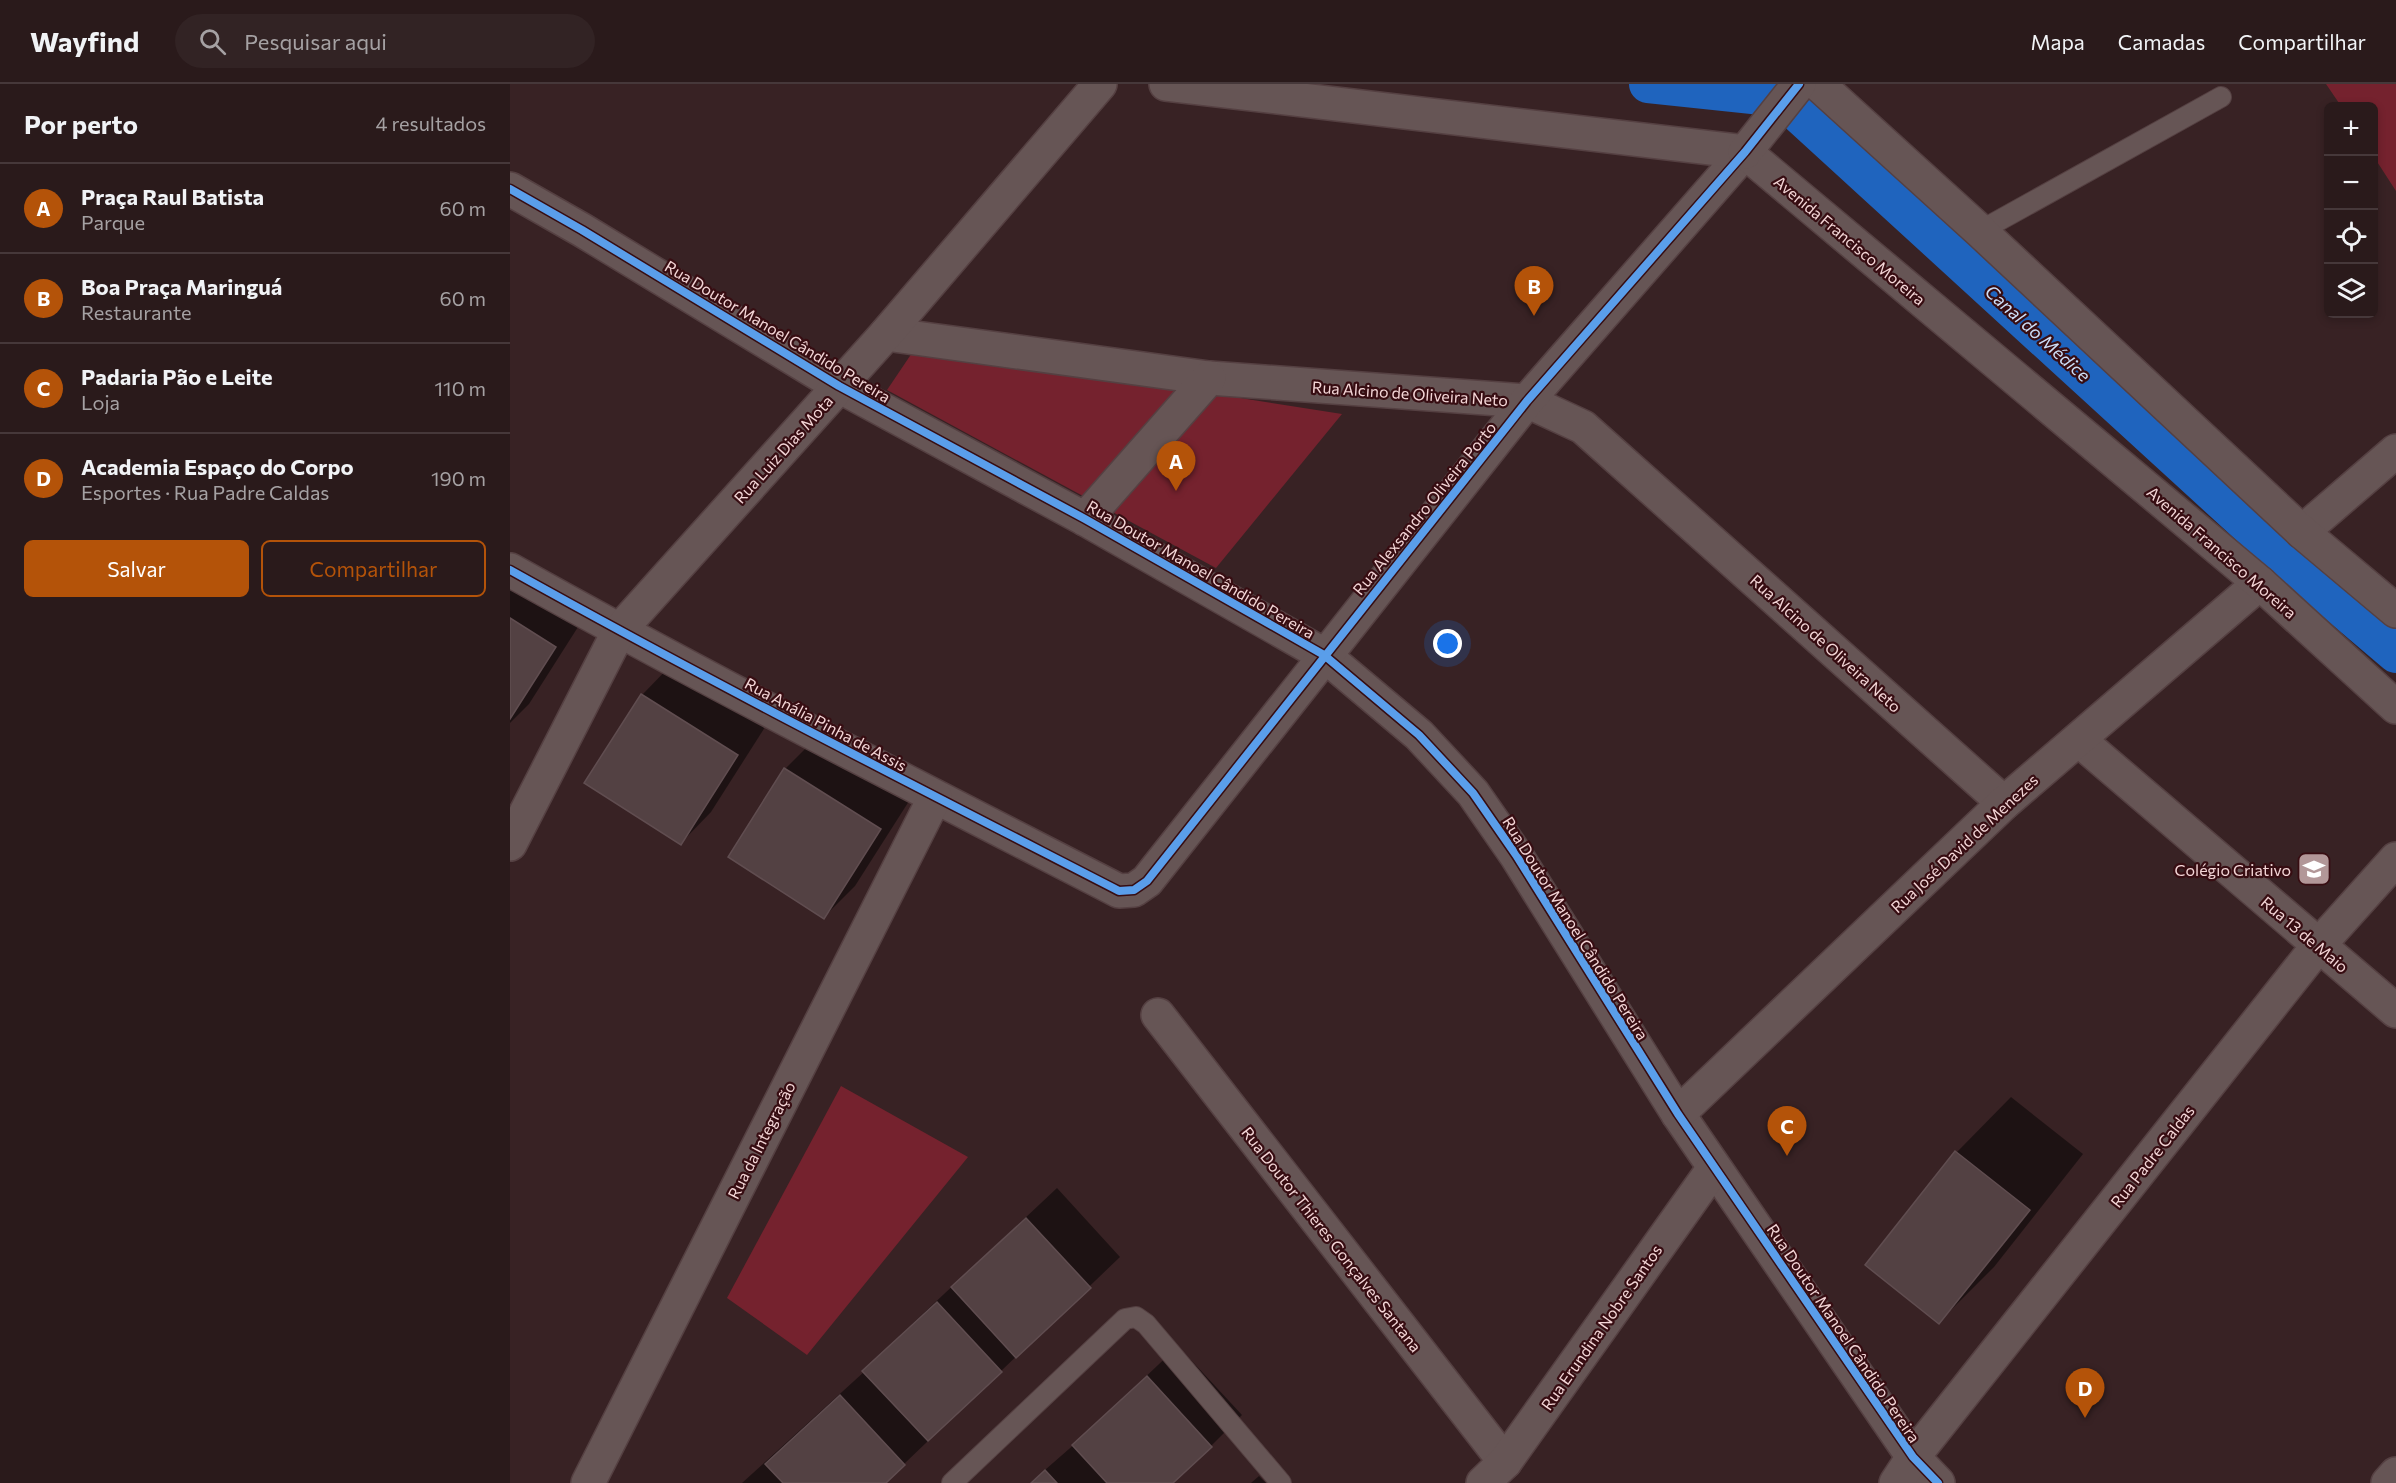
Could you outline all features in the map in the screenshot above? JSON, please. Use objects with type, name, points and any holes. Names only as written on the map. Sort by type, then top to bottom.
[{"type":"street","name":"Rua Luiz Dias Mota","points":[[510,844],[619,631],[886,334],[1100,84]]},
{"type":"street","points":[[1166,84],[1748,148]]},
{"type":"street","name":"Rua Alexsandro Oliveira Porto","points":[[1134,890],[1147,881],[1527,401],[1748,148],[1799,84]]},
{"type":"street","points":[[1818,84],[1980,231],[2302,532],[2396,611]]},
{"type":"street","name":"Avenida Francisco Moreira","points":[[1748,148],[2260,583],[2396,707]]},
{"type":"street","name":"Rua Doutor Manoel Cândido Pereira","points":[[510,189],[582,230],[839,386],[1085,519],[1324,655],[1419,735],[1473,793],[1516,855],[1904,1470],[1938,1483]]},
{"type":"street","name":"Rua Alcino de Oliveira Neto","points":[[886,334],[1209,378],[1527,401],[1583,428],[2004,803]]},
{"type":"street","points":[[1085,519],[1209,378]]},
{"type":"street","points":[[2302,532],[2396,451]]},
{"type":"street","name":"Rua Anália Pinha de Assis","points":[[510,570],[619,631],[935,797],[1119,891],[1134,890]]},
{"type":"street","name":"Rua José David de Menezes","points":[[1678,1114],[2004,803],[2260,583]]},
{"type":"street","name":"Rua 13 de Maio","points":[[2079,740],[2396,1011]]},
{"type":"street","name":"Rua da Integração","points":[[588,1483],[935,797]]},
{"type":"street","name":"Rua Padre Caldas","points":[[1904,1470],[2318,946],[2396,859]]},
{"type":"street","name":"Rua Doutor Thieres Gonçalves Santana","points":[[1158,1015],[1494,1473]]},
{"type":"street","name":"Rua Erundina Nobre Santos","points":[[1494,1473],[1714,1168]]},
{"type":"street","points":[[2388,1483],[2396,1474]]},
{"type":"lane","points":[[1980,231],[2221,97]]},
{"type":"lane","points":[[952,1483],[1125,1319],[1136,1317],[1146,1323],[1281,1483]]},
{"type":"shaded area","points":[[2326,84],[2396,84],[2396,191],[2378,163],[2378,102],[2338,102]]},
{"type":"shaded area","points":[[916,347],[1342,414],[1216,568],[887,390]]},
{"type":"shaded area","points":[[841,1086],[968,1157],[807,1355],[727,1298]]},
{"type":"building","points":[[510,618],[556,647],[510,719]]},
{"type":"building","points":[[641,694],[738,755],[681,845],[584,783]]},
{"type":"building","points":[[784,768],[881,829],[824,919],[728,857]]},
{"type":"building","points":[[1955,1151],[2030,1210],[1939,1324],[1865,1265]]},
{"type":"building","points":[[1026,1218],[1091,1288],[1016,1358],[951,1287]]},
{"type":"building","points":[[937,1302],[1002,1372],[928,1441],[862,1371]]},
{"type":"building","points":[[1147,1376],[1212,1447],[1173,1483],[1107,1483],[1072,1445]]},
{"type":"building","points":[[840,1395],[905,1465],[886,1483],[783,1483],[765,1464]]},
{"type":"building","points":[[1045,1470],[1057,1483],[1031,1483]]},
{"type":"waterway","name":"Canal do Médice","points":[[1648,84],[1781,98],[2296,569],[2396,654]]},
{"type":"cycle path","points":[[510,570],[737,693],[1119,891],[1134,890],[1147,881],[1527,401],[1745,152],[1799,84]]},
{"type":"cycle path","points":[[510,189],[582,230],[839,386],[1085,519],[1324,655],[1419,735],[1473,793],[1516,855],[1678,1114],[1913,1457],[1938,1483]]},
{"type":"place","name":"Boa Praça Maringuá","points":[[1534,316]]},
{"type":"place","name":"Praça Raul Batista","points":[[1176,491]]},
{"type":"place","name":"Colégio Criativo","points":[[2314,869]]},
{"type":"place","name":"Padaria Pão e Leite","points":[[1787,1156]]},
{"type":"place","name":"Academia Espaço do Corpo","points":[[2085,1418]]}]
